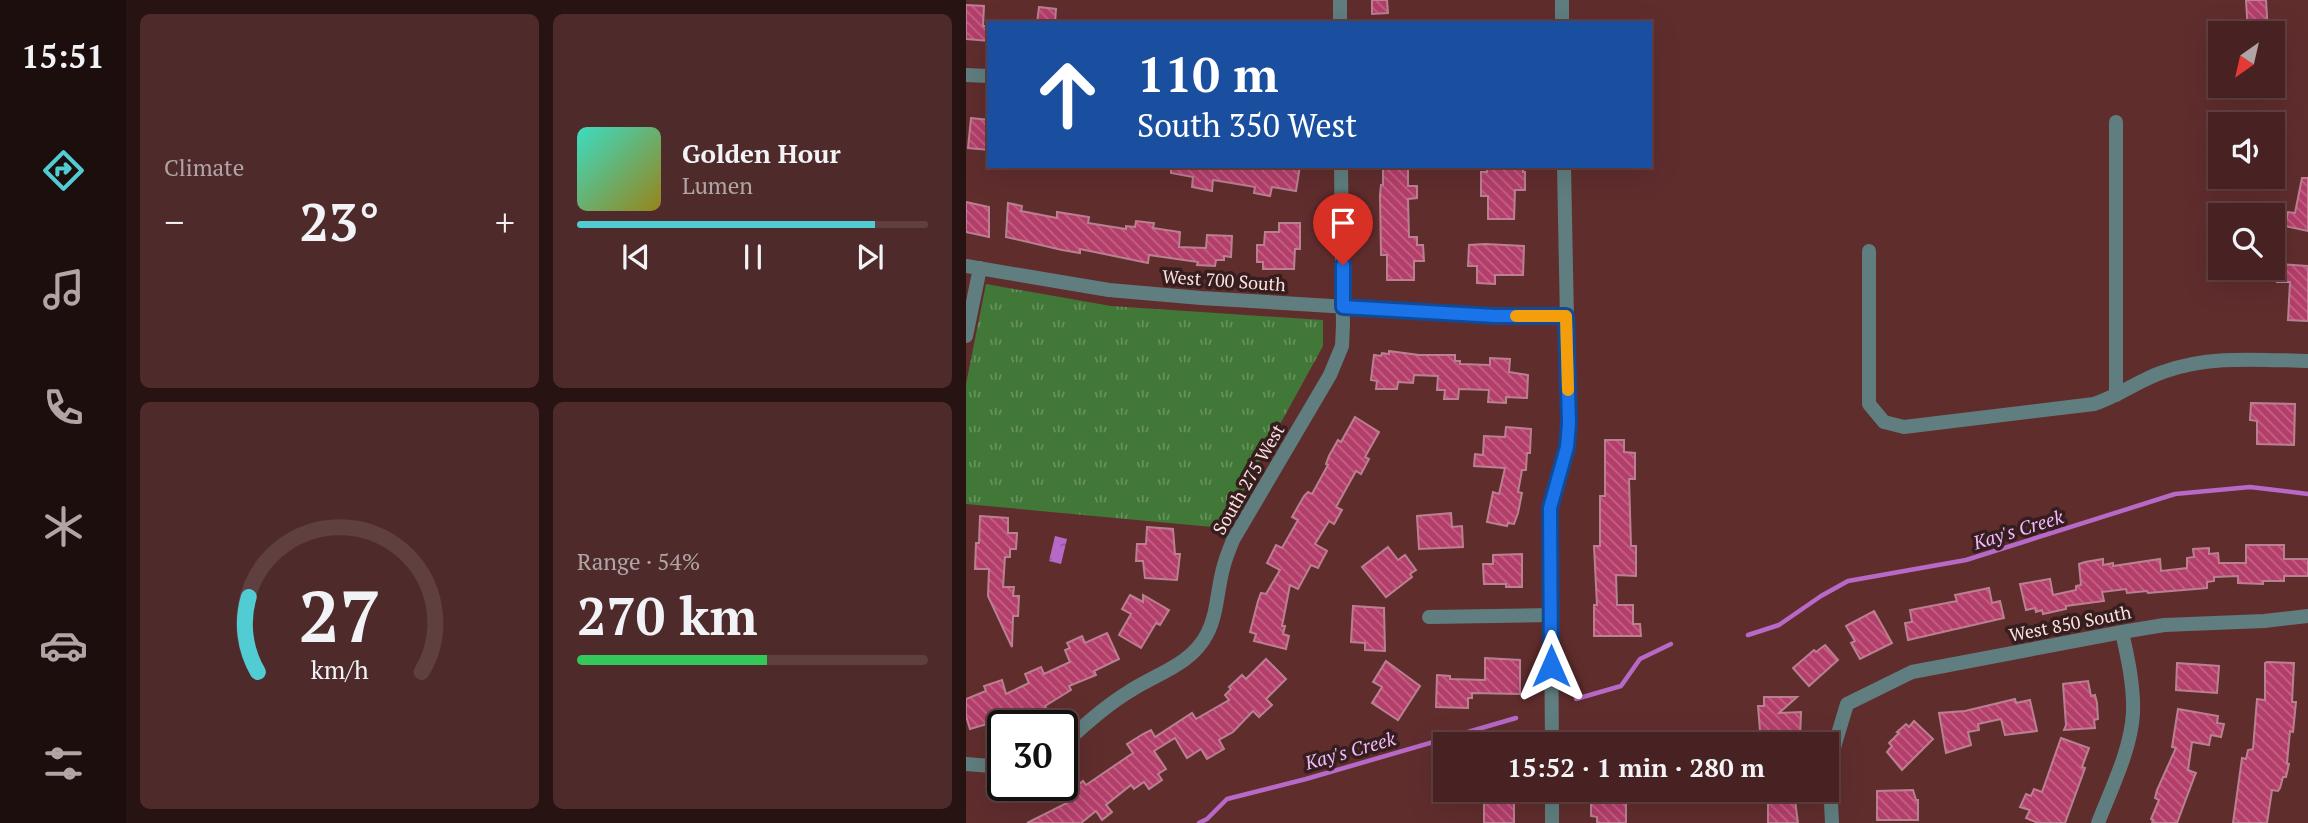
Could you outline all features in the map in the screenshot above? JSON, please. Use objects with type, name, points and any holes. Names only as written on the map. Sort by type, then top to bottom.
[{"type":"street","points":[[1340,0],[1340,21]]},
{"type":"street","points":[[1562,0],[1562,21]]},
{"type":"street","points":[[966,75],[987,76]]},
{"type":"street","points":[[2116,122],[2116,395]]},
{"type":"street","name":"South 275 West","points":[[1078,731],[1132,689],[1170,671],[1195,652],[1207,634],[1223,566],[1233,540],[1330,375],[1342,346],[1341,168]]},
{"type":"street","points":[[1552,732],[1550,508],[1567,447],[1569,423],[1564,168]]},
{"type":"street","points":[[1869,251],[1869,404],[1884,422],[1904,427],[2094,404],[2195,362],[2308,361]]},
{"type":"street","points":[[966,336],[973,267]]},
{"type":"street","name":"West 700 South","points":[[973,267],[1109,290],[1495,316],[1566,316]]},
{"type":"street","points":[[1429,617],[1551,615]]},
{"type":"street","name":"West 850 South","points":[[1832,823],[1829,764],[1847,704],[1912,672],[2164,625],[2264,621],[2308,616]]},
{"type":"street","points":[[2098,823],[2124,751],[2133,715],[2130,673],[2122,632]]},
{"type":"street","points":[[966,764],[987,765]]},
{"type":"street","points":[[1552,802],[1552,823]]},
{"type":"green space","points":[[986,284],[1111,306],[1323,320],[1323,346],[1223,528],[966,504],[966,384]]},
{"type":"water","points":[[1055,536],[1067,539],[1061,564],[1049,561]]},
{"type":"building","points":[[1372,0],[1387,0],[1388,13],[1372,14]]},
{"type":"building","points":[[2246,0],[2266,0],[2267,21],[2247,21]]},
{"type":"building","points":[[966,5],[984,6],[983,26],[987,26],[987,41],[966,39]]},
{"type":"building","points":[[1039,7],[1056,9],[1055,21],[1037,21]]},
{"type":"building","points":[[971,118],[987,120],[987,150],[968,148]]},
{"type":"building","points":[[1171,168],[1300,168],[1296,191],[1272,187],[1270,196],[1254,193],[1255,187],[1213,180],[1212,191],[1192,187],[1193,177],[1171,173]]},
{"type":"building","points":[[1383,168],[1408,168],[1408,186],[1417,186],[1417,198],[1408,199],[1409,237],[1417,237],[1417,245],[1423,245],[1424,261],[1414,261],[1414,280],[1387,280],[1387,255],[1381,255],[1380,195]]},
{"type":"building","points":[[1487,168],[1523,168],[1525,190],[1515,190],[1514,219],[1488,219],[1488,196],[1481,196],[1481,172],[1487,172]]},
{"type":"building","points":[[2302,178],[2308,178],[2308,231],[2285,226],[2288,212],[2295,213]]},
{"type":"building","points":[[966,202],[989,207],[989,237],[966,232]]},
{"type":"building","points":[[1008,203],[1022,206],[1021,211],[1057,218],[1057,212],[1089,217],[1088,223],[1126,229],[1126,226],[1135,227],[1136,221],[1154,223],[1153,228],[1180,232],[1179,247],[1206,248],[1207,235],[1232,236],[1231,257],[1224,256],[1224,260],[1216,260],[1215,266],[1149,255],[1148,263],[1080,249],[1080,253],[1062,250],[1006,237]]},
{"type":"building","points":[[1279,223],[1300,223],[1300,249],[1295,249],[1294,269],[1263,269],[1263,262],[1257,262],[1257,245],[1264,245],[1265,232],[1279,232]]},
{"type":"building","points":[[1469,245],[1524,246],[1523,275],[1495,275],[1495,284],[1477,283],[1477,266],[1468,266]]},
{"type":"building","points":[[2285,265],[2308,266],[2308,321],[2288,320],[2290,282],[2277,282],[2285,280]]},
{"type":"building","points":[[1389,351],[1419,355],[1455,355],[1455,361],[1460,361],[1460,364],[1490,365],[1490,358],[1510,359],[1509,372],[1528,375],[1527,398],[1506,397],[1506,403],[1488,402],[1489,390],[1459,389],[1458,399],[1444,399],[1445,390],[1437,390],[1438,376],[1414,375],[1413,383],[1398,382],[1397,389],[1376,389],[1377,381],[1371,380],[1374,355],[1389,354]]},
{"type":"building","points":[[2251,403],[2295,404],[2294,445],[2257,444],[2257,421],[2250,420]]},
{"type":"building","points":[[1355,417],[1379,432],[1365,457],[1369,459],[1361,474],[1356,471],[1336,507],[1342,510],[1334,524],[1329,521],[1315,544],[1327,551],[1318,568],[1311,565],[1298,589],[1290,585],[1282,626],[1285,626],[1283,634],[1289,636],[1286,649],[1254,641],[1256,634],[1250,632],[1258,601],[1261,593],[1266,594],[1280,570],[1267,563],[1276,545],[1282,548],[1298,520],[1292,517],[1304,496],[1308,492],[1312,494],[1328,465],[1329,456],[1338,440],[1341,442]]},
{"type":"building","points":[[1506,427],[1531,429],[1530,453],[1527,453],[1526,470],[1522,470],[1518,492],[1522,493],[1518,513],[1514,524],[1508,523],[1507,526],[1487,522],[1493,492],[1499,494],[1505,468],[1474,466],[1475,454],[1483,455],[1484,436],[1505,437]]},
{"type":"building","points":[[1605,440],[1624,440],[1624,452],[1635,453],[1635,479],[1629,479],[1631,546],[1636,546],[1636,576],[1616,575],[1617,605],[1633,605],[1633,624],[1640,624],[1641,636],[1594,636],[1594,605],[1597,605],[1594,546],[1600,546],[1600,496],[1605,496]]},
{"type":"building","points":[[1451,513],[1452,527],[1462,526],[1463,547],[1419,549],[1417,516]]},
{"type":"building","points":[[980,516],[1008,518],[1008,533],[1017,533],[1016,549],[1010,549],[1010,557],[1005,557],[1003,587],[1014,587],[1013,596],[1019,596],[1018,616],[1013,616],[1012,647],[988,596],[989,569],[975,569]]},
{"type":"building","points":[[1147,527],[1173,529],[1175,554],[1180,554],[1177,580],[1145,578],[1143,561],[1136,561],[1137,544],[1146,544]]},
{"type":"building","points":[[2246,545],[2284,545],[2284,559],[2308,559],[2308,576],[2284,576],[2284,581],[2263,581],[2263,584],[2238,583],[2238,576],[2214,577],[2214,581],[2207,582],[2207,588],[2148,593],[2127,593],[2126,589],[2102,592],[2104,601],[2066,606],[2066,609],[2043,614],[2042,610],[2036,612],[2035,608],[2026,610],[2020,584],[2050,579],[2053,595],[2076,590],[2076,586],[2081,585],[2079,564],[2085,562],[2103,559],[2103,565],[2113,563],[2113,566],[2160,559],[2161,571],[2187,568],[2187,558],[2194,557],[2193,549],[2209,548],[2209,554],[2218,553],[2219,563],[2246,563]]},
{"type":"building","points":[[1388,547],[1398,560],[1405,555],[1416,570],[1410,574],[1412,577],[1386,597],[1362,567]]},
{"type":"building","points":[[1522,554],[1522,587],[1484,584],[1483,564],[1493,564],[1493,555]]},
{"type":"building","points":[[1989,588],[1992,603],[2000,601],[2004,618],[1908,640],[1905,623],[1912,622],[1910,610],[1957,601],[1955,595]]},
{"type":"building","points":[[1130,595],[1143,602],[1143,595],[1169,610],[1160,625],[1156,623],[1141,648],[1119,635],[1131,614],[1122,609]]},
{"type":"building","points":[[1353,606],[1384,608],[1385,651],[1365,650],[1365,643],[1351,642]]},
{"type":"building","points":[[1874,611],[1892,643],[1860,659],[1851,643],[1855,641],[1846,626]]},
{"type":"building","points":[[1107,633],[1119,659],[1094,671],[1096,675],[1069,686],[1071,690],[1042,710],[987,710],[987,724],[970,729],[966,716],[966,699],[986,691],[984,686],[1002,680],[1006,694],[1029,683],[1025,674],[1041,667],[1044,674],[1070,662],[1065,650],[1070,648],[1067,643],[1082,636],[1085,643]]},
{"type":"building","points":[[1825,645],[1838,660],[1809,686],[1793,668],[1814,650],[1816,652]]},
{"type":"building","points":[[1485,658],[1520,660],[1520,694],[1472,693],[1472,698],[1468,698],[1468,708],[1436,707],[1437,675],[1450,676],[1450,679],[1485,680]]},
{"type":"building","points":[[1266,659],[1286,679],[1266,699],[1272,705],[1259,717],[1253,711],[1233,732],[1219,740],[1224,749],[1207,759],[1201,749],[1187,758],[1175,738],[1154,751],[1166,769],[1158,774],[1162,780],[1149,789],[1144,782],[1134,789],[1131,785],[1106,805],[1112,812],[1102,820],[1096,811],[1081,823],[1027,823],[1071,801],[1078,801],[1078,785],[1083,781],[1086,785],[1133,753],[1127,744],[1151,730],[1155,737],[1192,713],[1196,719],[1229,700],[1225,695],[1231,689],[1229,687],[1242,675],[1246,679]]},
{"type":"building","points":[[1386,661],[1420,686],[1398,720],[1372,703],[1382,687],[1373,682]]},
{"type":"building","points":[[2267,662],[2294,663],[2292,702],[2296,702],[2293,732],[2290,731],[2289,764],[2280,788],[2278,791],[2272,790],[2267,823],[2233,823],[2242,758],[2246,759],[2248,750],[2253,749],[2257,699],[2265,700]]},
{"type":"building","points":[[2177,663],[2219,666],[2217,693],[2176,690]]},
{"type":"building","points":[[2088,681],[2091,696],[2095,695],[2097,703],[2098,719],[2094,720],[2095,728],[2064,730],[2066,725],[2063,684]]},
{"type":"building","points":[[1764,697],[1797,697],[1779,713],[1801,712],[1800,732],[1760,731],[1758,706],[1764,706]]},
{"type":"building","points":[[2015,699],[2016,703],[2030,700],[2037,731],[2005,735],[2001,719],[1978,724],[1979,730],[1968,732],[1971,745],[1946,753],[1939,713],[1965,711]]},
{"type":"building","points":[[2178,709],[2218,716],[2217,723],[2224,724],[2221,737],[2211,735],[2209,745],[2192,742],[2188,770],[2196,773],[2177,823],[2152,823],[2151,819],[2159,800],[2155,798],[2157,790],[2176,748],[2172,747]]},
{"type":"building","points":[[1914,721],[1933,739],[1902,770],[1887,752],[1892,746],[1889,743],[1906,724],[1909,727]]},
{"type":"building","points":[[2061,738],[2089,748],[2082,767],[2085,768],[2065,823],[2038,823],[2026,818],[2030,810],[2020,807],[2026,794],[2031,796],[2034,789],[2042,792]]},
{"type":"building","points":[[1913,790],[1918,800],[1918,820],[1877,820],[1877,791]]},
{"type":"building","points":[[1484,802],[1514,802],[1514,823],[1484,823]]},
{"type":"building","points":[[1591,802],[1626,802],[1626,823],[1597,823],[1597,817],[1591,816]]},
{"type":"building","points":[[1768,802],[1795,802],[1798,823],[1768,823]]},
{"type":"waterway","name":"Kay's Creek","points":[[1748,635],[1779,625],[1848,581],[1966,560],[2175,494],[2250,487],[2308,494]]},
{"type":"waterway","name":"Kay's Creek","points":[[1576,699],[1621,686],[1640,659],[1671,644]]},
{"type":"waterway","name":"Kay's Creek","points":[[1199,823],[1207,819],[1227,799],[1516,718]]},
{"type":"slow traffic","points":[[1516,316],[1566,316],[1568,390]]},
{"type":"route","points":[[1343,265],[1343,307],[1495,316],[1566,316],[1569,423],[1567,447],[1550,508],[1551,666]]}]
